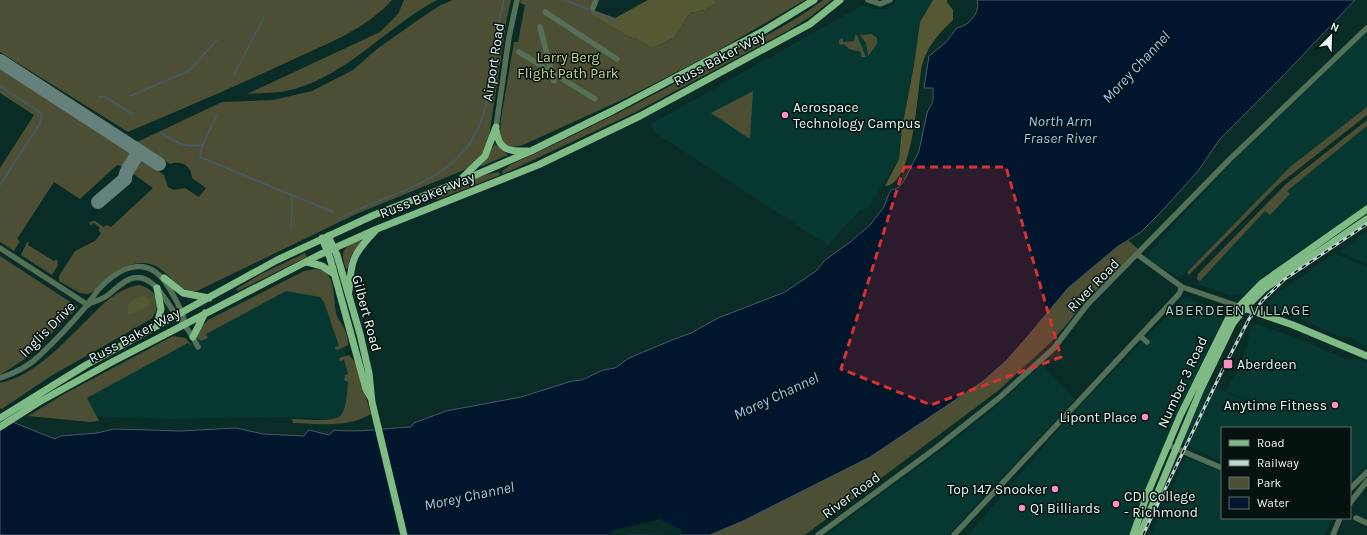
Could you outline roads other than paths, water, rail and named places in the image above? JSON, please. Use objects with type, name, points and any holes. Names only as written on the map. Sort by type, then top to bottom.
[{"type":"main road","name":"Russ Baker Way","points":[[0,418],[16,407],[157,325],[325,237],[374,215],[457,183],[531,151],[614,110],[765,30],[814,0]]},
{"type":"main road","name":"Russ Baker Way","points":[[0,427],[54,393],[205,312],[331,250],[377,229],[538,165],[621,125],[810,24],[840,0]]},
{"type":"main road","points":[[496,128],[499,142],[504,148],[509,150],[531,151]]},
{"type":"main road","points":[[457,183],[485,156],[496,128]]},
{"type":"main road","name":"Number 3 Road","points":[[1133,535],[1168,445],[1220,331],[1238,306],[1262,282],[1367,208]]},
{"type":"main road","name":"Number 3 Road","points":[[1140,535],[1176,448],[1233,323],[1245,308],[1275,282],[1367,219]]},
{"type":"main road","points":[[349,297],[350,272],[354,257],[358,249],[377,229]]},
{"type":"main road","name":"Gilbert Road","points":[[325,237],[349,297],[366,360],[373,403]]},
{"type":"main road","name":"Gilbert Road","points":[[331,250],[334,274],[366,389],[373,403]]},
{"type":"main road","points":[[307,262],[322,266],[334,274]]},
{"type":"main road","points":[[164,278],[183,293],[209,298]]},
{"type":"main road","points":[[156,288],[161,309],[157,325]]},
{"type":"main road","points":[[1238,306],[1293,325],[1367,356]]},
{"type":"main road","points":[[193,337],[205,312]]},
{"type":"main road","points":[[373,403],[404,535]]},
{"type":"street","name":"Airport Road","points":[[496,128],[509,37],[517,0]]},
{"type":"street","points":[[593,8],[596,0]]},
{"type":"street","points":[[868,0],[880,4],[890,0]]},
{"type":"street","points":[[545,12],[616,58]]},
{"type":"street","points":[[540,27],[554,81]]},
{"type":"street","name":"River Road","points":[[818,535],[936,448],[999,398],[1054,348],[1087,305],[1231,159],[1367,28]]},
{"type":"street","points":[[519,52],[595,99]]},
{"type":"street","points":[[0,248],[88,304]]},
{"type":"street","points":[[1138,255],[1182,287],[1238,306]]},
{"type":"street","name":"Inglis Drive","points":[[0,378],[16,372],[31,363],[88,304],[97,290],[110,278],[131,267],[141,266],[149,268],[164,278],[180,314],[198,347]]},
{"type":"street","name":"Inglis Drive","points":[[88,304],[105,297],[120,284],[133,278],[145,279],[156,288],[180,314]]},
{"type":"street","points":[[954,535],[1179,294],[1182,287]]},
{"type":"street","points":[[1140,336],[1147,342]]},
{"type":"street","points":[[1168,445],[1221,468]]},
{"type":"street","points":[[1351,488],[1367,472]]},
{"type":"street","points":[[1351,502],[1367,482]]},
{"type":"street","points":[[1356,518],[1367,523]]},
{"type":"street","points":[[1333,535],[1340,519]]},
{"type":"water","name":"North Arm Fraser River","points":[[977,0],[1355,0],[1282,77],[1220,139],[1198,171],[1160,213],[1141,232],[1117,247],[1068,288],[1006,361],[982,382],[870,457],[743,521],[710,535],[0,535],[0,417],[55,439],[60,436],[97,433],[114,429],[181,431],[236,428],[263,434],[304,436],[309,430],[329,435],[334,430],[363,431],[411,427],[414,423],[446,411],[521,397],[572,381],[582,380],[603,370],[615,368],[629,358],[691,333],[718,318],[785,292],[816,271],[825,260],[849,243],[870,225],[884,207],[891,190],[898,188],[904,181],[919,151],[927,113],[933,101],[933,88],[924,88],[929,56],[945,43],[957,28],[966,24],[973,18],[976,14],[978,5]]},
{"type":"waterway","points":[[495,39],[504,0]]},
{"type":"waterway","points":[[566,0],[618,22]]},
{"type":"waterway","points":[[234,75],[264,17]]},
{"type":"waterway","points":[[130,96],[189,71],[217,40]]},
{"type":"waterway","points":[[337,220],[424,181],[443,170],[460,155],[474,136],[484,112],[489,90],[493,52]]},
{"type":"waterway","points":[[0,86],[42,114],[40,123],[0,185]]},
{"type":"waterway","points":[[99,97],[104,96],[132,114]]},
{"type":"waterway","points":[[217,114],[202,147],[200,157],[333,212]]},
{"type":"waterway","points":[[161,133],[181,144],[191,146],[203,144]]},
{"type":"waterway","points":[[290,194],[292,199],[291,230]]},
{"type":"railway","points":[[1143,535],[1223,369],[1249,319],[1262,301],[1285,279],[1367,224]]},
{"type":"place","name":"Aerospace Technology Campus","points":[[785,115]]},
{"type":"place","name":"Aberdeen","points":[[1228,364]]},
{"type":"place","name":"Anytime Fitness","points":[[1335,405]]},
{"type":"place","name":"Lipont Place","points":[[1145,417]]},
{"type":"place","name":"Top 147 Snooker","points":[[1055,489]]},
{"type":"place","name":"CDI College - Richmond","points":[[1116,504]]},
{"type":"place","name":"Q1 Billiards","points":[[1022,508]]},
{"type":"district","name":"ABERDEEN VILLAGE","points":[[1238,310]]},
{"type":"park label","name":"Larry Berg Flight Path Park","points":[[568,66]]},
{"type":"water label","name":"Morey Channel","points":[[1136,67]]},
{"type":"water label","name":"Morey Channel","points":[[776,396]]},
{"type":"water label","name":"Morey Channel","points":[[469,496]]}]
